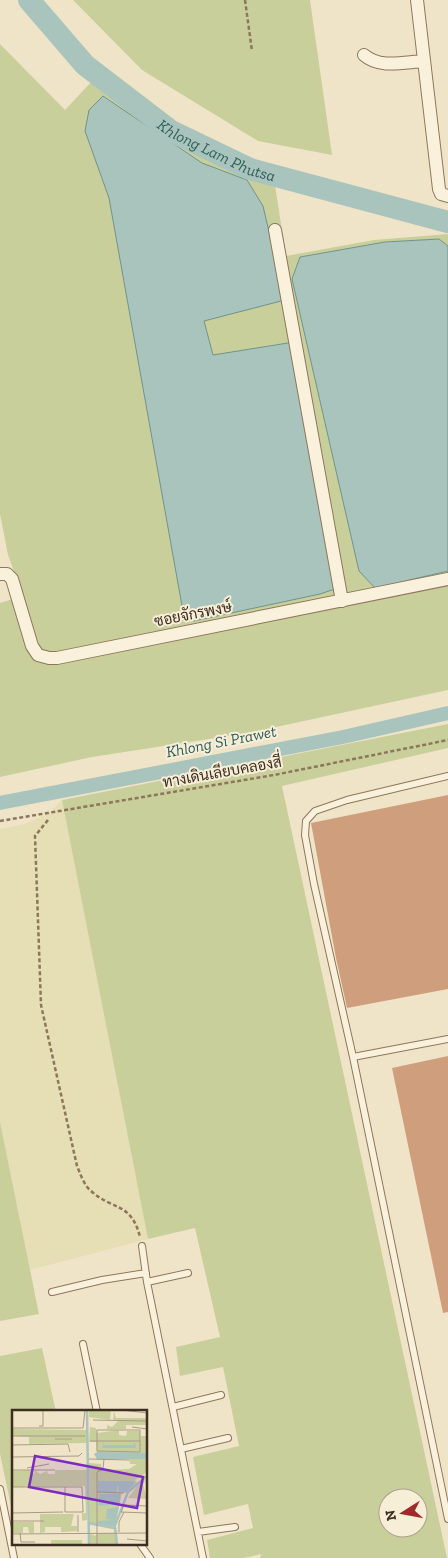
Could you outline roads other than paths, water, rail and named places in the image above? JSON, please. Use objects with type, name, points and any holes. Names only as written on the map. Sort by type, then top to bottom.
[{"type":"street","points":[[417,0],[438,189],[441,194],[448,196]]},
{"type":"street","points":[[364,55],[371,61],[380,63],[424,61]]},
{"type":"street","points":[[275,230],[342,601]]},
{"type":"street","name":"ซอยจักรพงษ์","points":[[0,574],[7,574],[12,579],[32,646],[38,655],[48,658],[57,658],[448,579]]},
{"type":"lane","points":[[448,776],[346,800],[314,811],[306,821],[305,835],[314,884],[353,1057],[448,1519]]},
{"type":"lane","points":[[353,1057],[448,1039]]},
{"type":"lane","points":[[142,1246],[203,1558]]},
{"type":"lane","points":[[52,1292],[102,1280],[146,1273]]},
{"type":"lane","points":[[148,1282],[188,1273]]},
{"type":"lane","points":[[83,1344],[97,1410]]},
{"type":"lane","points":[[173,1407],[221,1395]]},
{"type":"lane","points":[[181,1449],[228,1438]]},
{"type":"lane","points":[[0,1489],[14,1558]]},
{"type":"lane","points":[[198,1532],[235,1526]]},
{"type":"lane","points":[[141,1546],[150,1558]]},
{"type":"water","points":[[103,96],[202,163],[247,180],[263,206],[285,300],[204,321],[213,355],[294,342],[341,587],[320,594],[194,621],[184,617],[109,198],[85,131],[89,110]]},
{"type":"water","points":[[439,239],[448,246],[448,571],[375,588],[359,571],[292,279],[300,257],[385,242]]},
{"type":"waterway","name":"Khlong Lam Phutsa","points":[[29,0],[85,65],[171,131],[250,169],[448,222]]},
{"type":"waterway","name":"Khlong Si Prawet","points":[[0,803],[343,737],[448,713]]}]
